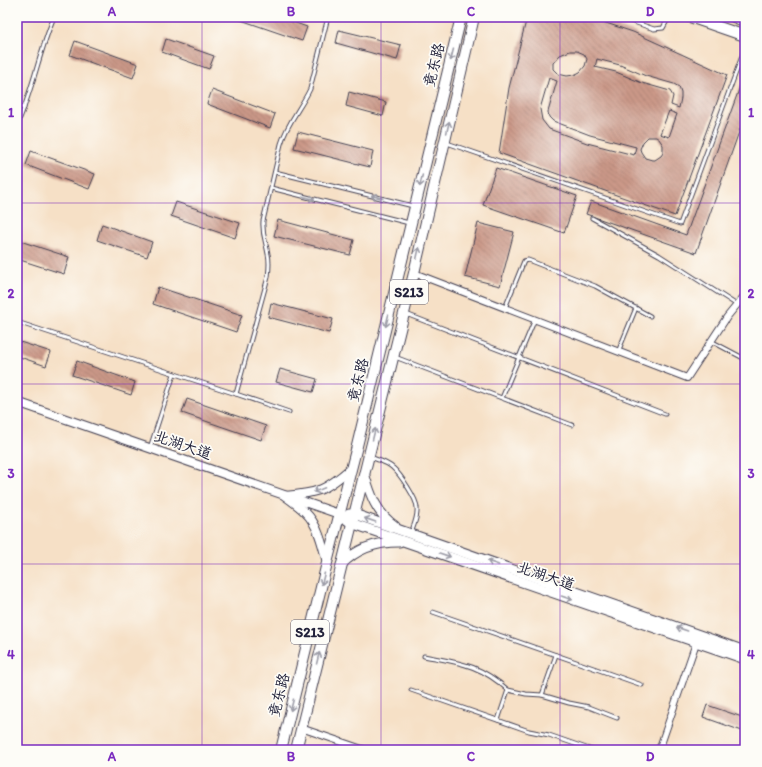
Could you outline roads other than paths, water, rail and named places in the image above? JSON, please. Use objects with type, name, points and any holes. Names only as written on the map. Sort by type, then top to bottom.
[{"type":"main road","name":"竟东路","points":[[281,750],[461,17]]},
{"type":"main road","name":"竟东路","points":[[296,750],[340,566],[414,273],[474,17]]},
{"type":"main road","points":[[690,17],[745,36]]},
{"type":"main road","points":[[734,17],[745,21]]},
{"type":"main road","points":[[364,472],[372,497],[379,512],[387,521],[409,538]]},
{"type":"main road","name":"北湖大道","points":[[339,514],[698,639],[745,659]]},
{"type":"main road","points":[[340,566],[350,556],[358,551],[371,546],[409,538]]},
{"type":"main road","name":"北湖大道","points":[[698,639],[745,651]]},
{"type":"street","points":[[414,273],[687,378],[711,341],[745,294]]},
{"type":"street","name":"北湖大道","points":[[17,402],[339,514]]},
{"type":"street","points":[[285,496],[309,494],[319,491],[338,480],[351,468]]},
{"type":"street","points":[[285,496],[306,512],[312,521],[324,550],[327,563]]},
{"type":"street","points":[[659,750],[698,639]]},
{"type":"street","points":[[301,728],[365,750]]},
{"type":"lane","points":[[17,125],[24,108],[44,42],[54,17]]},
{"type":"lane","points":[[236,394],[268,277],[269,254],[262,232],[263,221],[284,133],[305,100],[310,89],[328,17]]},
{"type":"lane","points":[[625,19],[657,30],[663,28],[669,17]]},
{"type":"lane","points":[[445,142],[680,224],[745,48]]},
{"type":"lane","points":[[17,106],[24,108]]},
{"type":"lane","points":[[275,172],[415,206]]},
{"type":"lane","points":[[271,188],[411,223]]},
{"type":"lane","points":[[592,218],[659,255],[737,305]]},
{"type":"lane","points":[[505,308],[524,261],[528,260],[595,286],[650,316]]},
{"type":"lane","points":[[618,352],[636,308]]},
{"type":"lane","points":[[404,313],[665,414]]},
{"type":"lane","points":[[502,398],[534,319]]},
{"type":"lane","points":[[17,322],[289,412]]},
{"type":"lane","points":[[711,341],[745,359]]},
{"type":"lane","points":[[393,356],[572,425]]},
{"type":"lane","points":[[150,448],[174,374]]},
{"type":"lane","points":[[368,456],[386,463],[393,468],[416,503],[417,515],[409,538]]},
{"type":"lane","points":[[433,612],[642,686]]},
{"type":"lane","points":[[542,695],[556,655]]},
{"type":"lane","points":[[424,656],[477,668],[508,690],[526,694],[542,695],[593,708],[617,718]]},
{"type":"lane","points":[[411,690],[529,731],[549,735],[592,750]]},
{"type":"lane","points":[[498,720],[508,690]]}]
